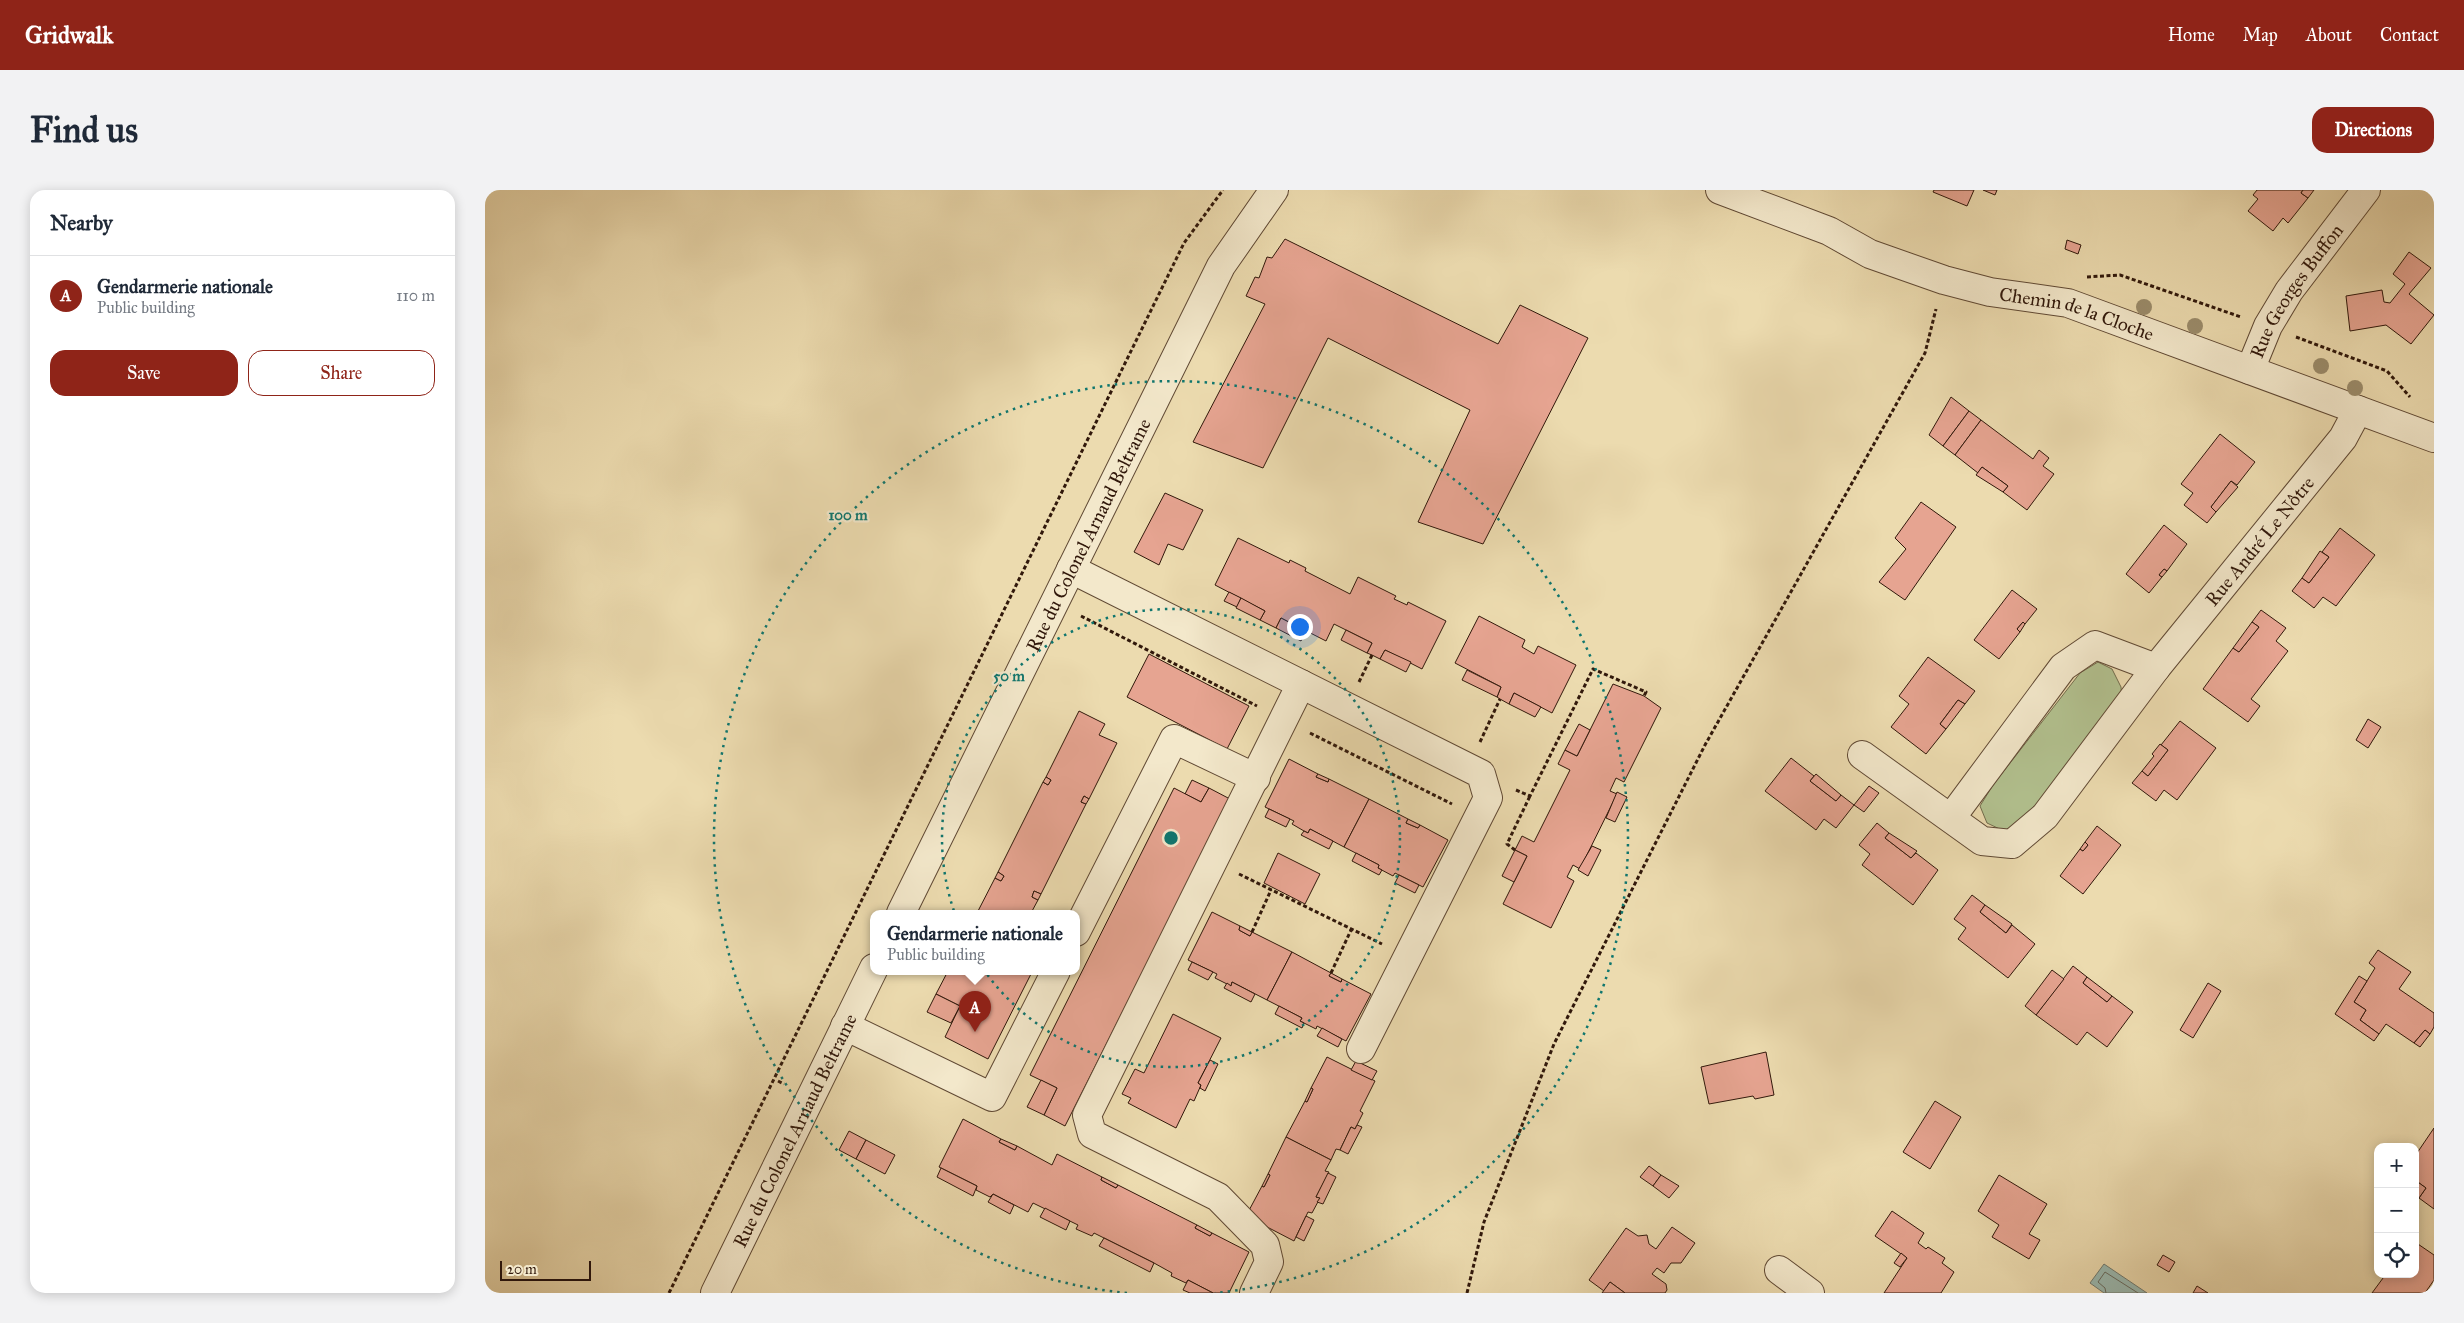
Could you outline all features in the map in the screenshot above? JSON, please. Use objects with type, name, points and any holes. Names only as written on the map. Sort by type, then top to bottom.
[{"type":"street","name":"Rue du Colonel Arnaud Beltrame","points":[[902,910],[1221,266],[1275,190]]},
{"type":"street","name":"Chemin de la Cloche","points":[[1720,190],[1829,231],[1871,254],[1944,280],[1990,292],[2068,303],[2434,438]]},
{"type":"street","name":"Rue Georges Buffon","points":[[2249,370],[2268,326],[2289,291],[2366,190]]},
{"type":"street","name":"Rue André Le Nôtre","points":[[1862,755],[1982,841],[2012,844],[2045,816],[2156,668],[2343,438],[2359,410]]},
{"type":"street","points":[[1071,569],[1475,771],[1488,798],[1361,1049]]},
{"type":"street","points":[[1951,818],[2063,666],[2095,645],[2156,668]]},
{"type":"street","points":[[1254,1293],[1269,1262],[1265,1245],[1219,1197],[1093,1134],[1087,1115],[1301,684]]},
{"type":"street","points":[[1080,924],[1175,739],[1256,778]]},
{"type":"street","name":"Rue du Colonel Arnaud Beltrame","points":[[715,1293],[870,975]]},
{"type":"street","points":[[845,1026],[992,1097],[1054,975]]},
{"type":"street","points":[[1779,1270],[1810,1293]]},
{"type":"path","points":[[669,1293],[1184,242],[1223,190]]},
{"type":"path","points":[[1467,1293],[1484,1222],[1554,1044],[1705,745],[1925,353],[1938,302]]},
{"type":"path","points":[[1081,616],[1455,805]]},
{"type":"path","points":[[1515,850],[1507,844],[1593,669],[1645,692],[1644,696]]},
{"type":"path","points":[[1500,699],[1475,771],[1529,796]]},
{"type":"path","points":[[1236,873],[1387,947]]},
{"type":"path","points":[[1252,932],[1271,890]]},
{"type":"path","points":[[1331,973],[1351,930]]},
{"type":"green space","points":[[2098,662],[2112,669],[2121,687],[2122,702],[2018,830],[2006,832],[1987,823],[1980,806],[1993,785],[2080,673]]},
{"type":"water","points":[[2104,1264],[2147,1293],[2104,1293],[2090,1283]]},
{"type":"building","points":[[1934,190],[1974,190],[1967,206],[1933,192]]},
{"type":"building","points":[[1983,190],[1997,190],[1995,195]]},
{"type":"building","points":[[2257,190],[2303,190],[2301,193],[2308,198],[2288,223],[2283,218],[2273,231],[2248,211],[2258,199],[2253,195]]},
{"type":"building","points":[[2303,190],[2314,190],[2308,198],[2301,193]]},
{"type":"building","points":[[1285,239],[1498,344],[1520,305],[1588,338],[1483,544],[1418,522],[1470,410],[1328,338],[1263,468],[1193,442],[1265,304],[1246,296],[1255,277],[1259,278],[1267,257],[1272,258]]},
{"type":"building","points":[[2067,240],[2081,245],[2078,254],[2065,249]]},
{"type":"building","points":[[2409,252],[2431,268],[2409,294],[2434,315],[2411,344],[2386,325],[2350,331],[2346,296],[2382,290],[2384,302],[2390,303],[2405,284],[2393,274]]},
{"type":"building","points":[[1951,397],[1969,411],[1943,446],[1929,435]]},
{"type":"building","points":[[1969,411],[1981,420],[1955,455],[1943,446]]},
{"type":"building","points":[[1981,420],[2033,459],[2039,450],[2049,458],[2043,466],[2054,474],[2027,510],[2003,492],[2008,486],[1982,467],[1978,473],[1955,455]]},
{"type":"building","points":[[2220,434],[2255,462],[2237,485],[2231,481],[2211,507],[2216,512],[2207,523],[2184,505],[2193,493],[2181,484]]},
{"type":"building","points":[[1982,467],[2008,486],[2003,492],[1976,475]]},
{"type":"building","points":[[2231,481],[2238,487],[2216,512],[2211,507]]},
{"type":"building","points":[[1165,493],[1203,510],[1183,550],[1168,544],[1159,565],[1134,552]]},
{"type":"building","points":[[1921,502],[1956,527],[1905,600],[1879,582],[1906,549],[1895,538]]},
{"type":"building","points":[[2164,525],[2187,544],[2167,571],[2164,569],[2159,575],[2162,577],[2149,593],[2126,574]]},
{"type":"building","points":[[2340,528],[2375,555],[2336,606],[2323,597],[2314,608],[2292,591],[2302,578],[2309,583],[2329,557],[2322,552]]},
{"type":"building","points":[[1238,538],[1289,563],[1290,560],[1306,568],[1305,571],[1350,594],[1358,577],[1396,596],[1394,599],[1407,605],[1408,602],[1446,621],[1422,669],[1385,650],[1380,659],[1367,653],[1372,643],[1334,624],[1326,641],[1281,618],[1276,628],[1260,620],[1265,611],[1215,585]]},
{"type":"building","points":[[2320,551],[2329,557],[2309,583],[2302,578]]},
{"type":"building","points":[[2164,569],[2167,571],[2162,577],[2159,575]]},
{"type":"building","points":[[2012,590],[2037,609],[2025,624],[2023,622],[2017,629],[2020,632],[1999,659],[1974,640]]},
{"type":"building","points":[[1229,592],[1241,598],[1237,607],[1224,601]]},
{"type":"building","points":[[1241,598],[1265,611],[1260,620],[1236,608]]},
{"type":"building","points":[[2261,610],[2286,628],[2276,641],[2288,651],[2251,699],[2260,706],[2248,722],[2203,689],[2233,648],[2239,652],[2259,627],[2252,622]]},
{"type":"building","points":[[1479,616],[1525,640],[1522,647],[1534,654],[1538,646],[1576,665],[1552,713],[1514,693],[1509,704],[1497,697],[1501,687],[1455,663]]},
{"type":"building","points":[[1281,618],[1306,631],[1301,641],[1276,628]]},
{"type":"building","points":[[2023,622],[2025,624],[2020,632],[2017,629]]},
{"type":"building","points":[[2252,622],[2259,627],[2239,652],[2233,648]]},
{"type":"building","points":[[1346,630],[1372,643],[1367,653],[1341,640]]},
{"type":"building","points":[[1385,650],[1411,662],[1406,672],[1380,659]]},
{"type":"building","points":[[1149,654],[1249,706],[1227,749],[1127,697]]},
{"type":"building","points":[[1928,657],[1975,691],[1965,704],[1958,700],[1940,724],[1946,729],[1926,754],[1891,727],[1909,704],[1899,696]]},
{"type":"building","points":[[1467,670],[1501,687],[1497,697],[1462,680]]},
{"type":"building","points":[[1613,684],[1644,696],[1661,708],[1624,782],[1616,778],[1610,791],[1617,794],[1580,869],[1573,865],[1567,877],[1574,881],[1551,928],[1503,904],[1527,856],[1515,850],[1522,836],[1534,842],[1570,770],[1558,764],[1565,750],[1577,756]]},
{"type":"building","points":[[1514,693],[1541,707],[1535,717],[1509,704]]},
{"type":"building","points":[[1958,700],[1965,704],[1946,729],[1940,724]]},
{"type":"building","points":[[1079,711],[1105,724],[1099,735],[1117,743],[1089,799],[1084,796],[1081,802],[1086,804],[1041,894],[1034,891],[1032,897],[1038,900],[1033,910],[979,910],[995,878],[1001,881],[1004,876],[998,872],[1043,782],[1048,785],[1051,780],[1046,777]]},
{"type":"building","points":[[2368,719],[2381,727],[2368,748],[2356,740]]},
{"type":"building","points":[[2180,721],[2216,748],[2177,800],[2164,790],[2156,801],[2132,783],[2142,771],[2148,776],[2168,750],[2161,745]]},
{"type":"building","points":[[1579,724],[1590,730],[1577,756],[1565,750]]},
{"type":"building","points":[[2160,744],[2168,750],[2148,776],[2142,771],[2154,756],[2152,754]]},
{"type":"building","points":[[1791,758],[1814,776],[1810,781],[1836,801],[1841,795],[1854,805],[1836,828],[1824,819],[1816,830],[1765,791]]},
{"type":"building","points":[[1289,759],[1318,774],[1316,777],[1328,782],[1329,779],[1369,799],[1344,847],[1310,829],[1308,833],[1304,831],[1292,824],[1294,821],[1265,807]]},
{"type":"building","points":[[1318,774],[1329,779],[1328,782],[1316,777]]},
{"type":"building","points":[[1816,774],[1841,795],[1836,801],[1810,781]]},
{"type":"building","points":[[1046,777],[1051,780],[1048,785],[1043,782]]},
{"type":"building","points":[[1192,780],[1209,788],[1201,802],[1185,794]]},
{"type":"building","points":[[1869,786],[1879,793],[1864,812],[1854,805]]},
{"type":"building","points":[[1174,788],[1201,802],[1209,788],[1230,799],[1065,1126],[1044,1115],[1057,1088],[1030,1075]]},
{"type":"building","points":[[1617,792],[1627,797],[1615,822],[1606,818]]},
{"type":"building","points":[[1084,796],[1089,799],[1086,804],[1081,802]]},
{"type":"building","points":[[1369,799],[1408,819],[1406,823],[1418,828],[1420,825],[1448,840],[1423,887],[1395,873],[1393,876],[1378,868],[1379,865],[1344,847]]},
{"type":"building","points":[[1269,809],[1290,819],[1286,827],[1265,817]]},
{"type":"building","points":[[1408,819],[1420,825],[1418,828],[1406,823]]},
{"type":"building","points":[[1877,823],[1889,833],[1885,838],[1911,858],[1916,853],[1938,870],[1913,905],[1862,865],[1870,854],[1859,845]]},
{"type":"building","points":[[2097,826],[2121,845],[2083,894],[2060,876],[2080,849],[2083,851],[2088,845],[2085,842]]},
{"type":"building","points":[[1310,829],[1333,841],[1329,849],[1301,835],[1304,831],[1308,833]]},
{"type":"building","points":[[1889,833],[1917,851],[1911,858],[1885,838]]},
{"type":"building","points":[[2085,842],[2088,845],[2083,851],[2080,849]]},
{"type":"building","points":[[1592,846],[1601,850],[1588,876],[1578,870]]},
{"type":"building","points":[[1515,850],[1527,856],[1514,882],[1502,876]]},
{"type":"building","points":[[1278,853],[1320,874],[1305,904],[1264,883]]},
{"type":"building","points":[[1356,853],[1379,865],[1378,868],[1382,870],[1379,875],[1352,861]]},
{"type":"building","points":[[998,872],[1004,876],[1001,881],[995,878]]},
{"type":"building","points":[[1399,875],[1419,885],[1415,893],[1395,883]]},
{"type":"building","points":[[1034,891],[1041,894],[1038,900],[1032,897]]},
{"type":"building","points":[[1972,895],[1985,905],[1980,912],[2006,933],[2012,925],[2035,944],[2008,978],[1958,939],[1966,928],[1954,919]]},
{"type":"building","points":[[1985,905],[2012,924],[2006,933],[1980,912]]},
{"type":"building","points":[[1212,912],[1240,926],[1239,930],[1250,936],[1252,932],[1292,952],[1267,1000],[1232,982],[1231,986],[1215,978],[1217,974],[1188,960]]},
{"type":"building","points":[[1240,926],[1252,932],[1250,936],[1239,930]]},
{"type":"building","points":[[2378,950],[2411,972],[2399,989],[2434,1013],[2434,1027],[2430,1034],[2425,1030],[2414,1043],[2386,1024],[2379,1034],[2360,1020],[2366,1010],[2354,1002],[2375,968],[2369,963]]},
{"type":"building","points":[[1292,952],[1331,973],[1329,976],[1341,982],[1342,979],[1371,994],[1346,1041],[1317,1026],[1316,1029],[1300,1021],[1302,1018],[1267,1000]]},
{"type":"building","points":[[1192,962],[1213,972],[1208,980],[1188,970]]},
{"type":"building","points":[[2073,966],[2087,977],[2083,983],[2107,1002],[2112,996],[2133,1012],[2107,1047],[2087,1032],[2077,1045],[2036,1015]]},
{"type":"building","points":[[2052,970],[2064,979],[2036,1015],[2025,1006]]},
{"type":"building","points":[[1331,973],[1342,979],[1341,982],[1329,976]]},
{"type":"building","points":[[946,975],[1030,975],[988,1059],[945,1037],[960,1006],[936,994]]},
{"type":"building","points":[[2359,976],[2367,981],[2354,1002],[2366,1010],[2360,1020],[2379,1034],[2374,1041],[2335,1014]]},
{"type":"building","points":[[2087,977],[2112,996],[2107,1002],[2083,983]]},
{"type":"building","points":[[1232,982],[1255,994],[1251,1002],[1224,988],[1227,983],[1231,986]]},
{"type":"building","points":[[2208,983],[2221,991],[2193,1038],[2180,1030]]},
{"type":"building","points":[[936,994],[960,1006],[951,1023],[927,1012]]},
{"type":"building","points":[[1279,1006],[1302,1018],[1300,1021],[1304,1023],[1302,1028],[1275,1014]]},
{"type":"building","points":[[1173,1014],[1221,1038],[1198,1083],[1201,1085],[1194,1101],[1190,1099],[1176,1128],[1128,1103],[1131,1098],[1122,1094],[1135,1069],[1144,1073]]},
{"type":"building","points":[[1322,1028],[1342,1039],[1338,1047],[1317,1036]]},
{"type":"building","points":[[2425,1030],[2430,1034],[2420,1047],[2414,1043]]},
{"type":"building","points":[[1766,1052],[1774,1095],[1755,1099],[1753,1096],[1709,1104],[1701,1067]]},
{"type":"building","points":[[1327,1057],[1375,1081],[1360,1111],[1363,1113],[1355,1129],[1351,1127],[1340,1150],[1336,1149],[1331,1160],[1286,1137],[1305,1101],[1307,1102],[1313,1089],[1311,1088]]},
{"type":"building","points":[[1210,1060],[1218,1064],[1205,1091],[1200,1088],[1201,1085],[1198,1083]]},
{"type":"building","points":[[1356,1061],[1377,1071],[1372,1080],[1351,1070]]},
{"type":"building","points":[[1041,1080],[1057,1088],[1044,1115],[1027,1107]]},
{"type":"building","points":[[1311,1088],[1313,1089],[1307,1102],[1305,1101]]},
{"type":"building","points":[[1935,1101],[1961,1117],[1930,1169],[1903,1152]]},
{"type":"building","points":[[963,1119],[1001,1139],[999,1142],[1015,1150],[1017,1146],[1052,1165],[1057,1154],[1102,1177],[1101,1180],[1116,1188],[1118,1185],[1197,1225],[1195,1228],[1210,1236],[1212,1233],[1249,1252],[1229,1293],[1213,1293],[1188,1280],[1186,1283],[1171,1276],[1172,1273],[1154,1263],[1094,1233],[1092,1236],[1076,1229],[1078,1225],[1033,1203],[1028,1212],[993,1194],[990,1197],[976,1190],[977,1186],[939,1167]]},
{"type":"building","points":[[1357,1125],[1362,1127],[1348,1154],[1340,1150],[1351,1127],[1355,1129]]},
{"type":"building","points":[[2434,1128],[2434,1209],[2419,1198],[2426,1188],[2419,1183],[2419,1150]]},
{"type":"building","points":[[849,1131],[866,1140],[856,1159],[839,1150]]},
{"type":"building","points":[[1286,1137],[1331,1160],[1325,1171],[1329,1172],[1316,1197],[1320,1198],[1312,1213],[1308,1212],[1294,1241],[1246,1216],[1262,1186],[1264,1187],[1270,1175],[1268,1174]]},
{"type":"building","points":[[1001,1139],[1017,1146],[1015,1150],[999,1142]]},
{"type":"building","points":[[866,1140],[895,1155],[885,1174],[856,1159]]},
{"type":"building","points":[[1649,1166],[1661,1175],[1653,1186],[1640,1177]]},
{"type":"building","points":[[941,1168],[977,1186],[973,1196],[937,1177]]},
{"type":"building","points":[[1328,1173],[1336,1177],[1323,1204],[1317,1202],[1320,1198],[1316,1197]]},
{"type":"building","points":[[1268,1174],[1270,1175],[1264,1187],[1262,1186]]},
{"type":"building","points":[[1661,1175],[1679,1186],[1669,1198],[1653,1186]]},
{"type":"building","points":[[1999,1175],[2047,1204],[2029,1234],[2040,1240],[2029,1259],[1992,1237],[1999,1225],[1978,1211]]},
{"type":"building","points":[[1102,1177],[1118,1185],[1116,1188],[1101,1180]]},
{"type":"building","points":[[2419,1183],[2426,1188],[2419,1198]]},
{"type":"building","points":[[993,1194],[1014,1205],[1010,1214],[988,1202]]},
{"type":"building","points":[[1045,1208],[1070,1221],[1066,1230],[1040,1217]]},
{"type":"building","points":[[1892,1211],[1924,1233],[1918,1243],[1945,1258],[1942,1263],[1954,1272],[1941,1293],[1884,1293],[1907,1258],[1875,1236]]},
{"type":"building","points":[[1306,1216],[1314,1220],[1304,1241],[1296,1237]]},
{"type":"building","points":[[1197,1225],[1212,1233],[1210,1236],[1195,1228]]},
{"type":"building","points":[[1672,1227],[1695,1243],[1681,1263],[1671,1263],[1664,1273],[1657,1268],[1652,1274],[1666,1284],[1667,1290],[1665,1293],[1625,1293],[1610,1282],[1604,1291],[1589,1280],[1626,1228],[1638,1236],[1647,1235],[1649,1244],[1656,1249]]},
{"type":"building","points":[[1104,1238],[1154,1263],[1150,1272],[1099,1246]]},
{"type":"building","points":[[2419,1245],[2434,1255],[2434,1280],[2425,1293],[2372,1293],[2383,1278],[2419,1278]]},
{"type":"building","points":[[1901,1253],[1907,1258],[1900,1267],[1894,1263]]},
{"type":"building","points":[[2163,1255],[2175,1262],[2169,1272],[2157,1265]]},
{"type":"building","points":[[1188,1280],[1213,1293],[1190,1293],[1183,1290]]},
{"type":"building","points":[[1610,1282],[1625,1293],[1602,1293]]},
{"type":"building","points":[[2197,1286],[2208,1293],[2193,1293]]},
{"type":"place","name":"Gendarmerie nationale","points":[[975,1032]]}]
